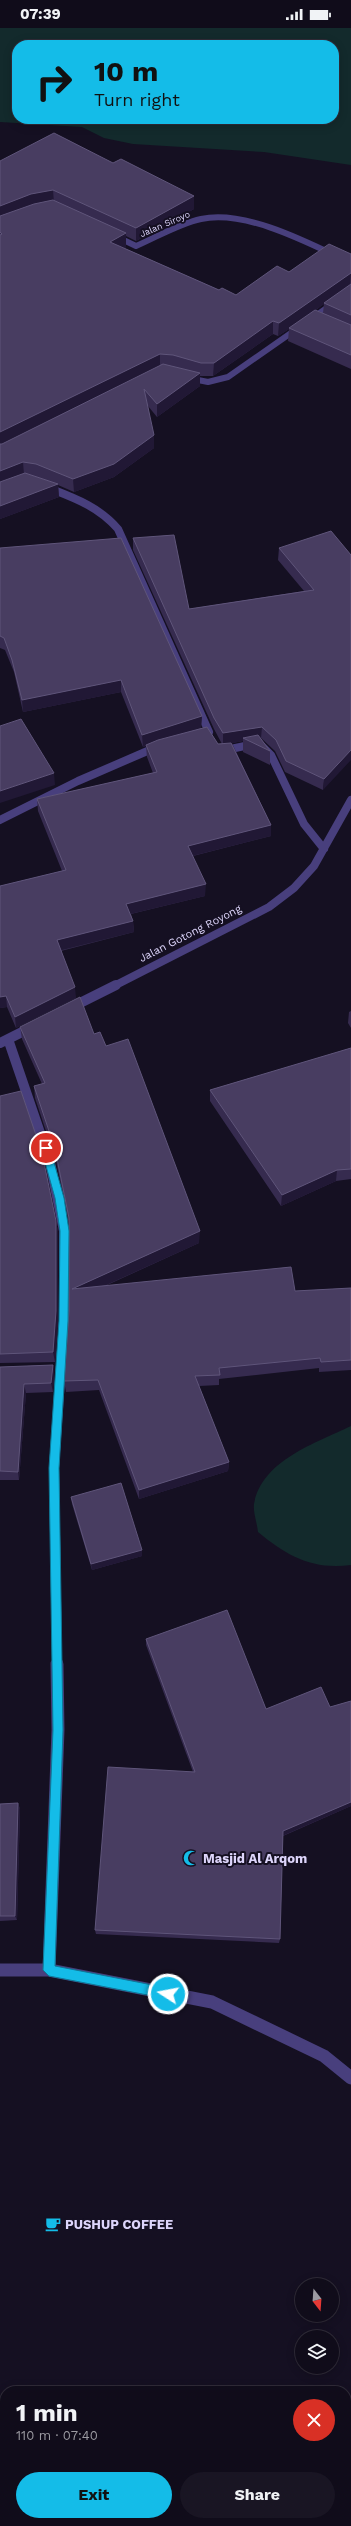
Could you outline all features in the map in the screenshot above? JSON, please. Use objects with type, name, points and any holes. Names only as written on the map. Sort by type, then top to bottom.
[{"type":"street","name":"Jalan Siroyo","points":[[107,232],[136,246],[194,221],[210,217],[239,221],[275,231],[351,263]]},
{"type":"street","points":[[181,375],[199,383],[210,383],[228,377],[316,318],[351,291]]},
{"type":"street","points":[[40,484],[90,504],[107,516],[118,529],[154,604],[213,739],[220,751],[259,743],[271,755],[304,824],[324,848]]},
{"type":"street","points":[[197,736],[213,739]]},
{"type":"street","points":[[0,820],[78,781],[171,743]]},
{"type":"street","name":"Jalan Gotong Royong","points":[[64,1010],[269,907],[294,888],[314,866],[351,800]]},
{"type":"street","points":[[43,1021],[4,1041],[50,1162],[59,1198],[64,1231],[61,1368],[54,1468],[58,1730],[49,1970]]},
{"type":"street","points":[[46,1368],[61,1368]]},
{"type":"street","points":[[0,1970],[49,1970],[212,2002],[324,2056],[351,2078]]},
{"type":"green space","points":[[0,28],[351,28],[351,165],[264,152],[133,144],[104,138],[82,127],[33,124],[339,124],[339,40],[12,40],[12,123],[0,122]]},
{"type":"green space","points":[[351,1426],[351,1565],[337,1566],[312,1563],[279,1548],[258,1532],[254,1504],[259,1489],[279,1464],[307,1447]]},
{"type":"building","points":[[54,133],[113,163],[121,159],[194,196],[136,228],[53,190],[31,194],[0,206],[0,161]]},
{"type":"building","points":[[53,200],[126,233],[110,242],[219,290],[222,288],[236,295],[277,266],[289,272],[329,244],[351,254],[351,273],[279,323],[273,321],[214,363],[201,363],[173,355],[160,354],[0,432],[0,235],[2,234],[0,232],[0,216],[34,204]]},
{"type":"building","points":[[351,284],[351,315],[324,303]]},
{"type":"building","points":[[315,310],[351,325],[351,355],[289,328]]},
{"type":"building","points":[[163,364],[200,373],[157,404],[144,389],[154,435],[114,464],[73,479],[36,464],[23,462],[0,471],[0,444]]},
{"type":"building","points":[[25,473],[58,484],[0,506],[0,482]]},
{"type":"building","points":[[331,531],[351,555],[351,750],[324,779],[286,761],[276,740],[262,727],[223,733],[214,718],[133,538],[174,535],[189,609],[314,590],[279,548]]},
{"type":"building","points":[[121,538],[202,716],[142,735],[121,680],[22,700],[12,660],[4,638],[0,636],[0,548]]},
{"type":"building","points":[[21,719],[54,773],[0,791],[0,726]]},
{"type":"building","points":[[207,727],[218,744],[231,743],[271,825],[188,846],[206,884],[126,904],[133,921],[57,940],[75,987],[15,1017],[6,996],[0,997],[0,886],[66,870],[37,799],[157,772],[146,745],[158,740]]},
{"type":"building","points":[[258,735],[270,751],[243,738]]},
{"type":"building","points":[[80,997],[94,1034],[100,1032],[106,1046],[128,1039],[200,1231],[72,1289],[291,1267],[295,1291],[351,1288],[351,1360],[321,1362],[320,1358],[219,1368],[220,1375],[195,1376],[229,1462],[139,1490],[98,1380],[64,1381],[69,1311],[69,1218],[55,1149],[34,1086],[45,1083],[20,1027]]},
{"type":"building","points":[[351,1048],[351,1169],[337,1170],[282,1195],[210,1090]]},
{"type":"building","points":[[21,1091],[42,1153],[56,1221],[56,1311],[53,1352],[0,1354],[0,1096]]},
{"type":"building","points":[[53,1365],[51,1383],[24,1384],[18,1472],[0,1471],[0,1367]]},
{"type":"building","points":[[121,1483],[142,1550],[91,1564],[71,1497]]},
{"type":"building","points":[[227,1610],[266,1709],[321,1687],[330,1707],[351,1701],[351,1802],[283,1831],[280,1939],[95,1930],[108,1767],[195,1772],[146,1639]]},
{"type":"building","points":[[18,1803],[15,1916],[0,1916],[0,1804]]},
{"type":"place","name":"Masjid Al Arqom","points":[[191,1858]]},
{"type":"place","name":"PUSHUP COFFEE","points":[[53,2224]]},
{"type":"route","points":[[46,1148],[59,1198],[64,1231],[64,1321],[54,1468],[58,1730],[49,1970],[168,1994]]}]
